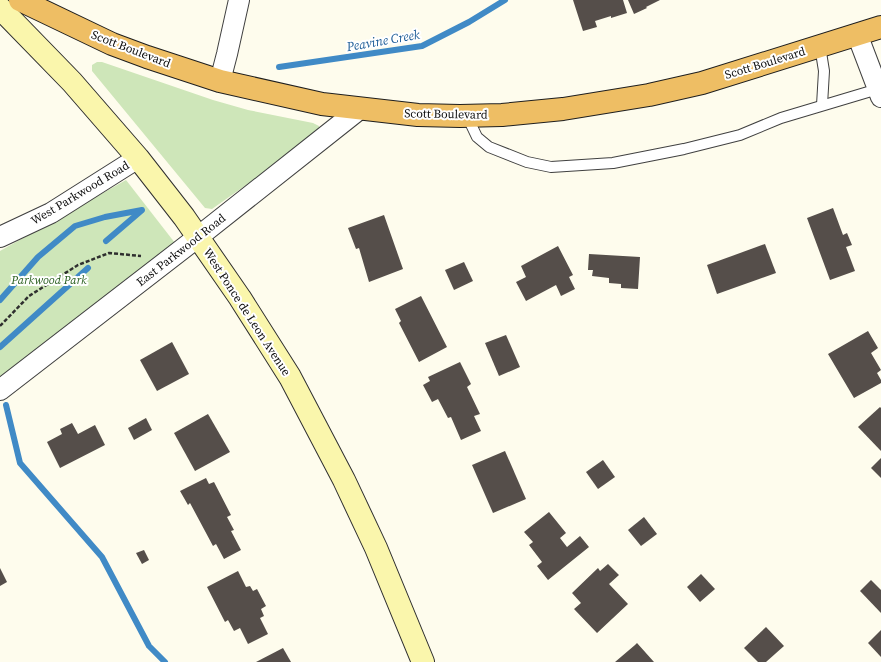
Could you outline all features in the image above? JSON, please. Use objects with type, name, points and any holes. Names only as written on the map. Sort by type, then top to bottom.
[{"type":"highway","name":"Scott Boulevard","points":[[20,0],[112,44],[147,57],[220,80],[322,104],[418,115],[467,116],[563,109],[649,94],[702,83],[881,27]]},
{"type":"main road","name":"West Ponce de Leon Avenue","points":[[0,8],[72,82],[138,158],[198,237],[240,298],[290,377],[328,449],[368,530],[423,662]]},
{"type":"street","points":[[220,80],[239,0]]},
{"type":"street","points":[[857,34],[880,93]]},
{"type":"street","name":"East Parkwood Road","points":[[0,390],[198,237],[361,108]]},
{"type":"street","name":"West Parkwood Road","points":[[0,237],[51,213],[138,158]]},
{"type":"lane","points":[[820,46],[824,71],[822,105]]},
{"type":"lane","points":[[467,116],[477,137],[489,148],[527,162],[551,167],[613,163],[684,149],[740,135],[781,118],[822,105],[880,93]]},
{"type":"path","points":[[0,326],[29,296],[78,265],[109,253],[138,255],[164,263]]},
{"type":"green space","points":[[97,62],[102,62],[213,100],[248,110],[313,123],[319,126],[321,132],[212,209],[205,208],[92,71],[92,65]]},
{"type":"green space","name":"Parkwood Park","points":[[126,180],[175,243],[0,388],[0,251]]},
{"type":"building","points":[[573,0],[623,0],[627,13],[595,21],[597,27],[583,31]]},
{"type":"building","points":[[628,0],[660,0],[634,14]]},
{"type":"building","points":[[833,208],[843,235],[847,233],[852,245],[846,247],[855,271],[830,280],[807,218]]},
{"type":"building","points":[[384,215],[403,269],[369,282],[359,248],[356,249],[348,228]]},
{"type":"building","points":[[765,244],[776,273],[717,294],[707,265]]},
{"type":"building","points":[[558,246],[573,275],[569,277],[575,289],[561,296],[556,285],[526,301],[516,282],[526,277],[521,266]]},
{"type":"building","points":[[589,254],[640,257],[638,289],[621,288],[621,284],[609,283],[609,278],[592,276],[593,270],[588,270]]},
{"type":"building","points":[[464,262],[473,281],[454,290],[445,270]]},
{"type":"building","points":[[421,296],[447,347],[419,362],[399,323],[401,321],[395,309]]},
{"type":"building","points":[[868,331],[878,348],[871,353],[881,370],[877,373],[881,383],[854,398],[828,354]]},
{"type":"building","points":[[506,335],[520,367],[499,376],[485,343]]},
{"type":"building","points":[[172,342],[189,374],[157,391],[140,360]]},
{"type":"building","points":[[460,362],[471,384],[467,387],[480,414],[474,416],[481,431],[461,440],[451,417],[448,418],[438,399],[432,402],[423,385],[430,381],[428,377]]},
{"type":"building","points":[[880,407],[881,408],[881,451],[858,427]]},
{"type":"building","points":[[208,414],[230,452],[195,471],[174,433]]},
{"type":"building","points":[[146,418],[152,430],[134,440],[128,428]]},
{"type":"building","points":[[72,423],[78,434],[95,425],[105,445],[60,468],[47,442],[62,434],[60,429]]},
{"type":"building","points":[[505,451],[526,499],[493,513],[472,465]]},
{"type":"building","points":[[881,458],[881,478],[871,468]]},
{"type":"building","points":[[603,460],[615,477],[598,489],[586,472]]},
{"type":"building","points":[[206,478],[209,484],[214,482],[231,515],[227,517],[234,530],[231,531],[241,550],[224,559],[216,544],[213,546],[190,503],[188,505],[180,491]]},
{"type":"building","points":[[549,512],[566,533],[560,538],[567,547],[580,536],[589,547],[548,580],[537,566],[542,562],[529,545],[533,542],[524,532]]},
{"type":"building","points":[[644,517],[657,534],[641,546],[628,530]]},
{"type":"building","points":[[144,550],[149,560],[142,564],[136,553]]},
{"type":"building","points":[[608,564],[619,575],[609,584],[628,604],[597,633],[574,609],[581,603],[572,593],[598,568],[600,571]]},
{"type":"building","points":[[0,568],[7,582],[0,586]]},
{"type":"building","points":[[238,571],[246,587],[250,586],[253,591],[257,589],[266,606],[261,609],[264,616],[260,618],[268,634],[248,644],[240,628],[234,631],[228,620],[225,622],[207,587]]},
{"type":"building","points":[[701,574],[715,589],[700,602],[687,587]]},
{"type":"building","points":[[871,580],[881,590],[881,613],[860,591]]},
{"type":"building","points":[[766,627],[784,646],[766,662],[758,662],[744,648]]},
{"type":"building","points":[[881,630],[881,657],[868,643]]},
{"type":"building","points":[[637,643],[654,662],[615,662],[635,645]]},
{"type":"building","points":[[283,648],[291,662],[256,662]]},
{"type":"waterway","name":"Peavine Creek","points":[[279,67],[422,46],[469,22],[505,0]]},
{"type":"waterway","name":"Peavine Creek","points":[[0,300],[38,257],[75,226],[105,217],[142,210]]},
{"type":"waterway","points":[[106,241],[141,211]]},
{"type":"waterway","points":[[0,347],[88,268]]},
{"type":"waterway","points":[[6,405],[20,463],[102,557],[149,646],[165,662]]}]
